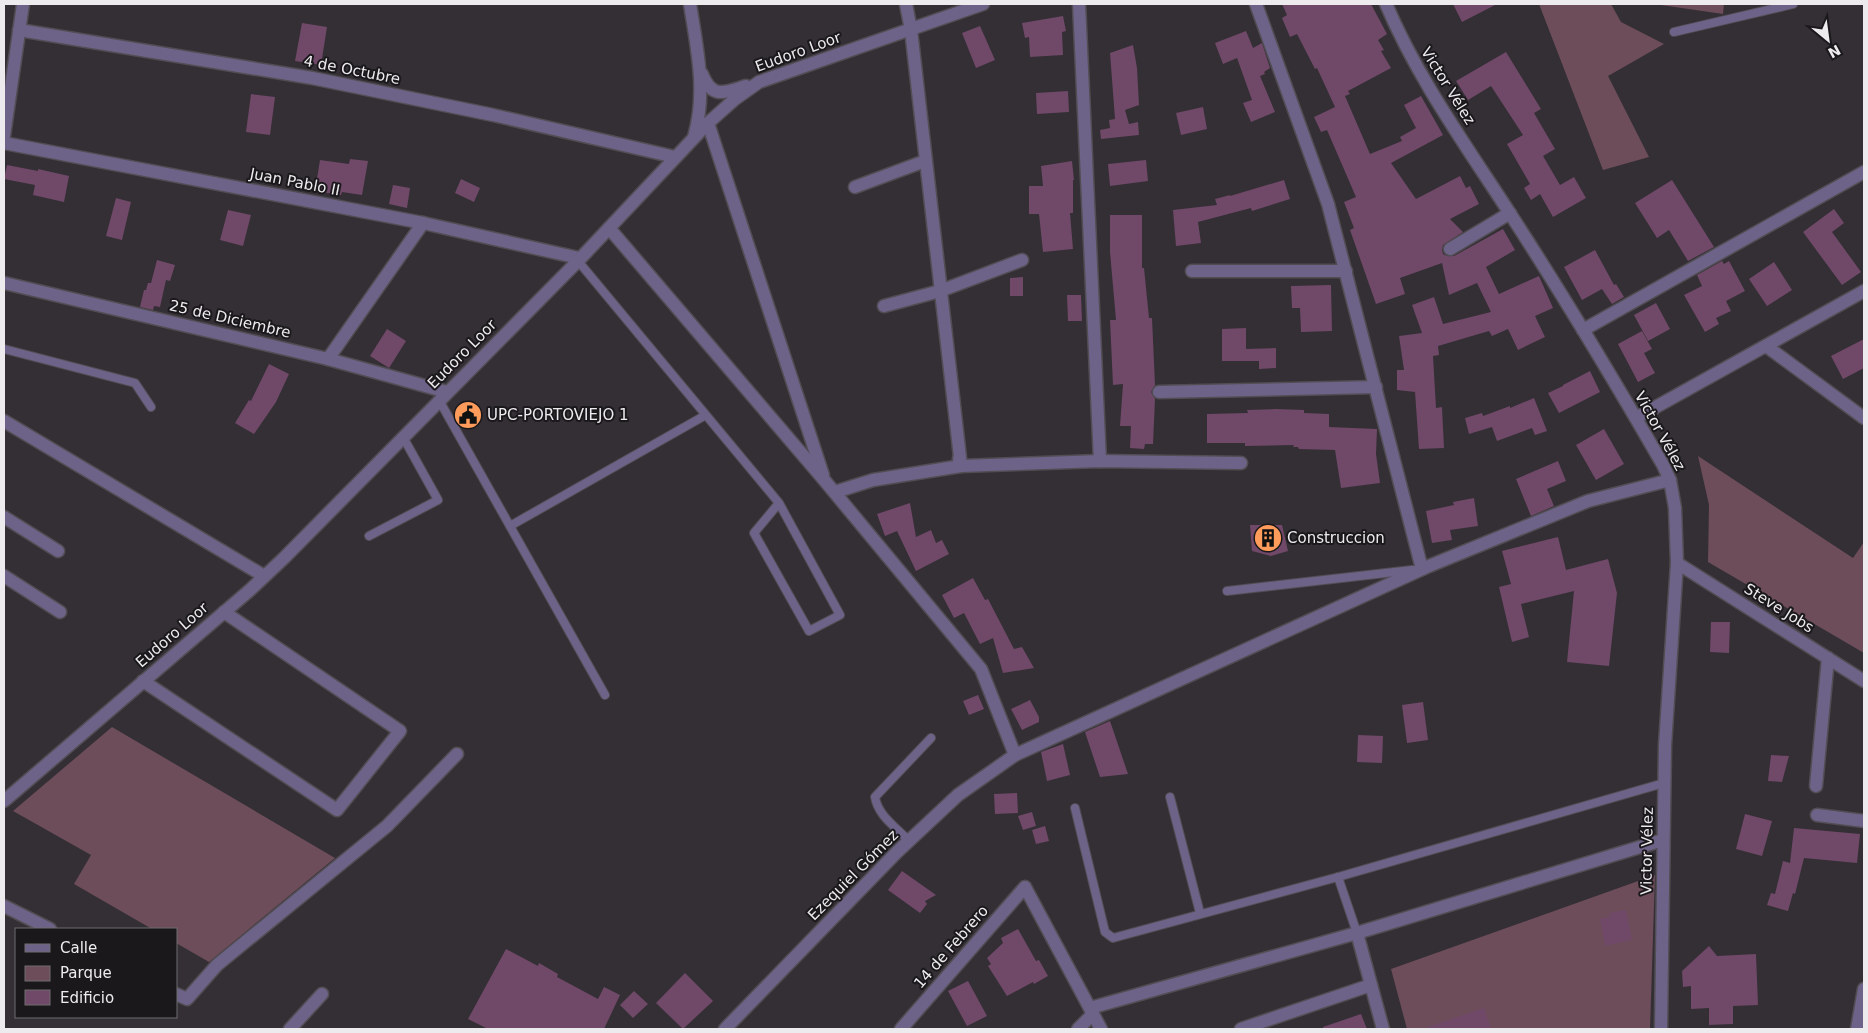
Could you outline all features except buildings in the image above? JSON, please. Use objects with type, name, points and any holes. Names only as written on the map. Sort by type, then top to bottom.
[{"type":"street","points":[[4,136],[5,117],[23,4]]},
{"type":"street","points":[[690,4],[701,71],[700,103],[693,139]]},
{"type":"street","points":[[906,4],[911,30],[960,463]]},
{"type":"street","name":"Eudoro Loor","points":[[4,801],[284,558],[578,260],[708,123],[735,99],[759,82],[983,4]]},
{"type":"street","points":[[1080,4],[1100,461]]},
{"type":"street","points":[[1256,4],[1328,204],[1422,569]]},
{"type":"street","name":"Victor Vélez","points":[[1386,4],[1401,40],[1416,68],[1583,330],[1636,418],[1670,480],[1675,508],[1677,563],[1665,745],[1661,1029]]},
{"type":"street","name":"4 de Octubre","points":[[19,30],[312,78],[493,115],[675,157]]},
{"type":"street","points":[[701,71],[709,87],[716,92],[724,93],[759,82]]},
{"type":"street","points":[[708,123],[825,480]]},
{"type":"street","name":"Juan Pablo II","points":[[4,143],[423,223],[578,260]]},
{"type":"street","points":[[855,187],[925,161]]},
{"type":"street","points":[[1583,330],[1864,172]]},
{"type":"street","points":[[1450,249],[1510,213]]},
{"type":"street","points":[[328,359],[423,223]]},
{"type":"street","points":[[609,228],[825,480],[981,669],[1015,755]]},
{"type":"street","points":[[884,306],[940,290],[1022,260]]},
{"type":"street","points":[[1192,271],[1346,271]]},
{"type":"street","name":"25 de Diciembre","points":[[4,283],[328,359],[443,396]]},
{"type":"street","points":[[1636,418],[1864,290]]},
{"type":"street","points":[[1766,346],[1864,418]]},
{"type":"street","points":[[1159,392],[1376,387]]},
{"type":"street","points":[[4,421],[264,576]]},
{"type":"street","points":[[835,492],[873,480],[960,463],[1100,461],[1241,463]]},
{"type":"street","name":"Ezequiel Gómez","points":[[725,1029],[909,841],[958,795],[1015,755],[1422,569],[1588,501],[1670,480]]},
{"type":"street","points":[[4,516],[58,551]]},
{"type":"street","name":"Steve Jobs","points":[[1677,563],[1864,680]]},
{"type":"street","points":[[4,576],[60,612]]},
{"type":"street","points":[[143,681],[337,810],[400,731],[224,612]]},
{"type":"street","points":[[1816,786],[1828,658]]},
{"type":"street","points":[[178,995],[187,1000],[217,965],[387,826],[457,754]]},
{"type":"street","points":[[1817,815],[1864,821]]},
{"type":"street","points":[[1078,1029],[1092,1011],[1663,840]]},
{"type":"street","name":"14 de Febrero","points":[[900,1029],[1025,887],[1092,1011]]},
{"type":"street","points":[[4,906],[48,928]]},
{"type":"street","points":[[1357,933],[1383,1029]]},
{"type":"street","points":[[1241,1029],[1371,985]]},
{"type":"street","points":[[1857,1029],[1864,989]]},
{"type":"street","points":[[290,1029],[322,994]]},
{"type":"street","points":[[1092,1011],[1101,1029]]},
{"type":"lane","points":[[1674,32],[1793,4]]},
{"type":"lane","points":[[578,260],[704,416],[779,503],[840,615],[809,631],[754,533],[779,503]]},
{"type":"lane","points":[[4,349],[135,383],[151,407]]},
{"type":"lane","points":[[443,396],[510,526],[604,695]]},
{"type":"lane","points":[[510,526],[704,416]]},
{"type":"lane","points":[[369,536],[438,500],[403,437]]},
{"type":"lane","points":[[1227,591],[1422,569]]},
{"type":"lane","points":[[909,841],[882,814],[877,807],[875,797],[931,738]]},
{"type":"lane","points":[[1075,808],[1105,932],[1113,938],[1338,877],[1664,783]]},
{"type":"lane","points":[[1170,797],[1200,913]]},
{"type":"lane","points":[[1338,877],[1357,933]]},
{"type":"green space","points":[[1539,4],[1611,4],[1621,22],[1664,44],[1608,76],[1649,157],[1603,170]]},
{"type":"green space","points":[[1654,4],[1724,4],[1723,14]]},
{"type":"green space","points":[[1698,456],[1853,558],[1864,542],[1864,653],[1708,562],[1709,505]]},
{"type":"green space","points":[[112,727],[335,858],[209,962],[178,944],[178,928],[150,928],[74,884],[91,855],[13,811]]},
{"type":"green space","points":[[1655,875],[1650,1029],[1407,1029],[1391,969]]},
{"type":"place","name":"UPC-PORTOVIEJO 1","points":[[468,415]]},
{"type":"place","name":"Construccion","points":[[1268,538]]}]
